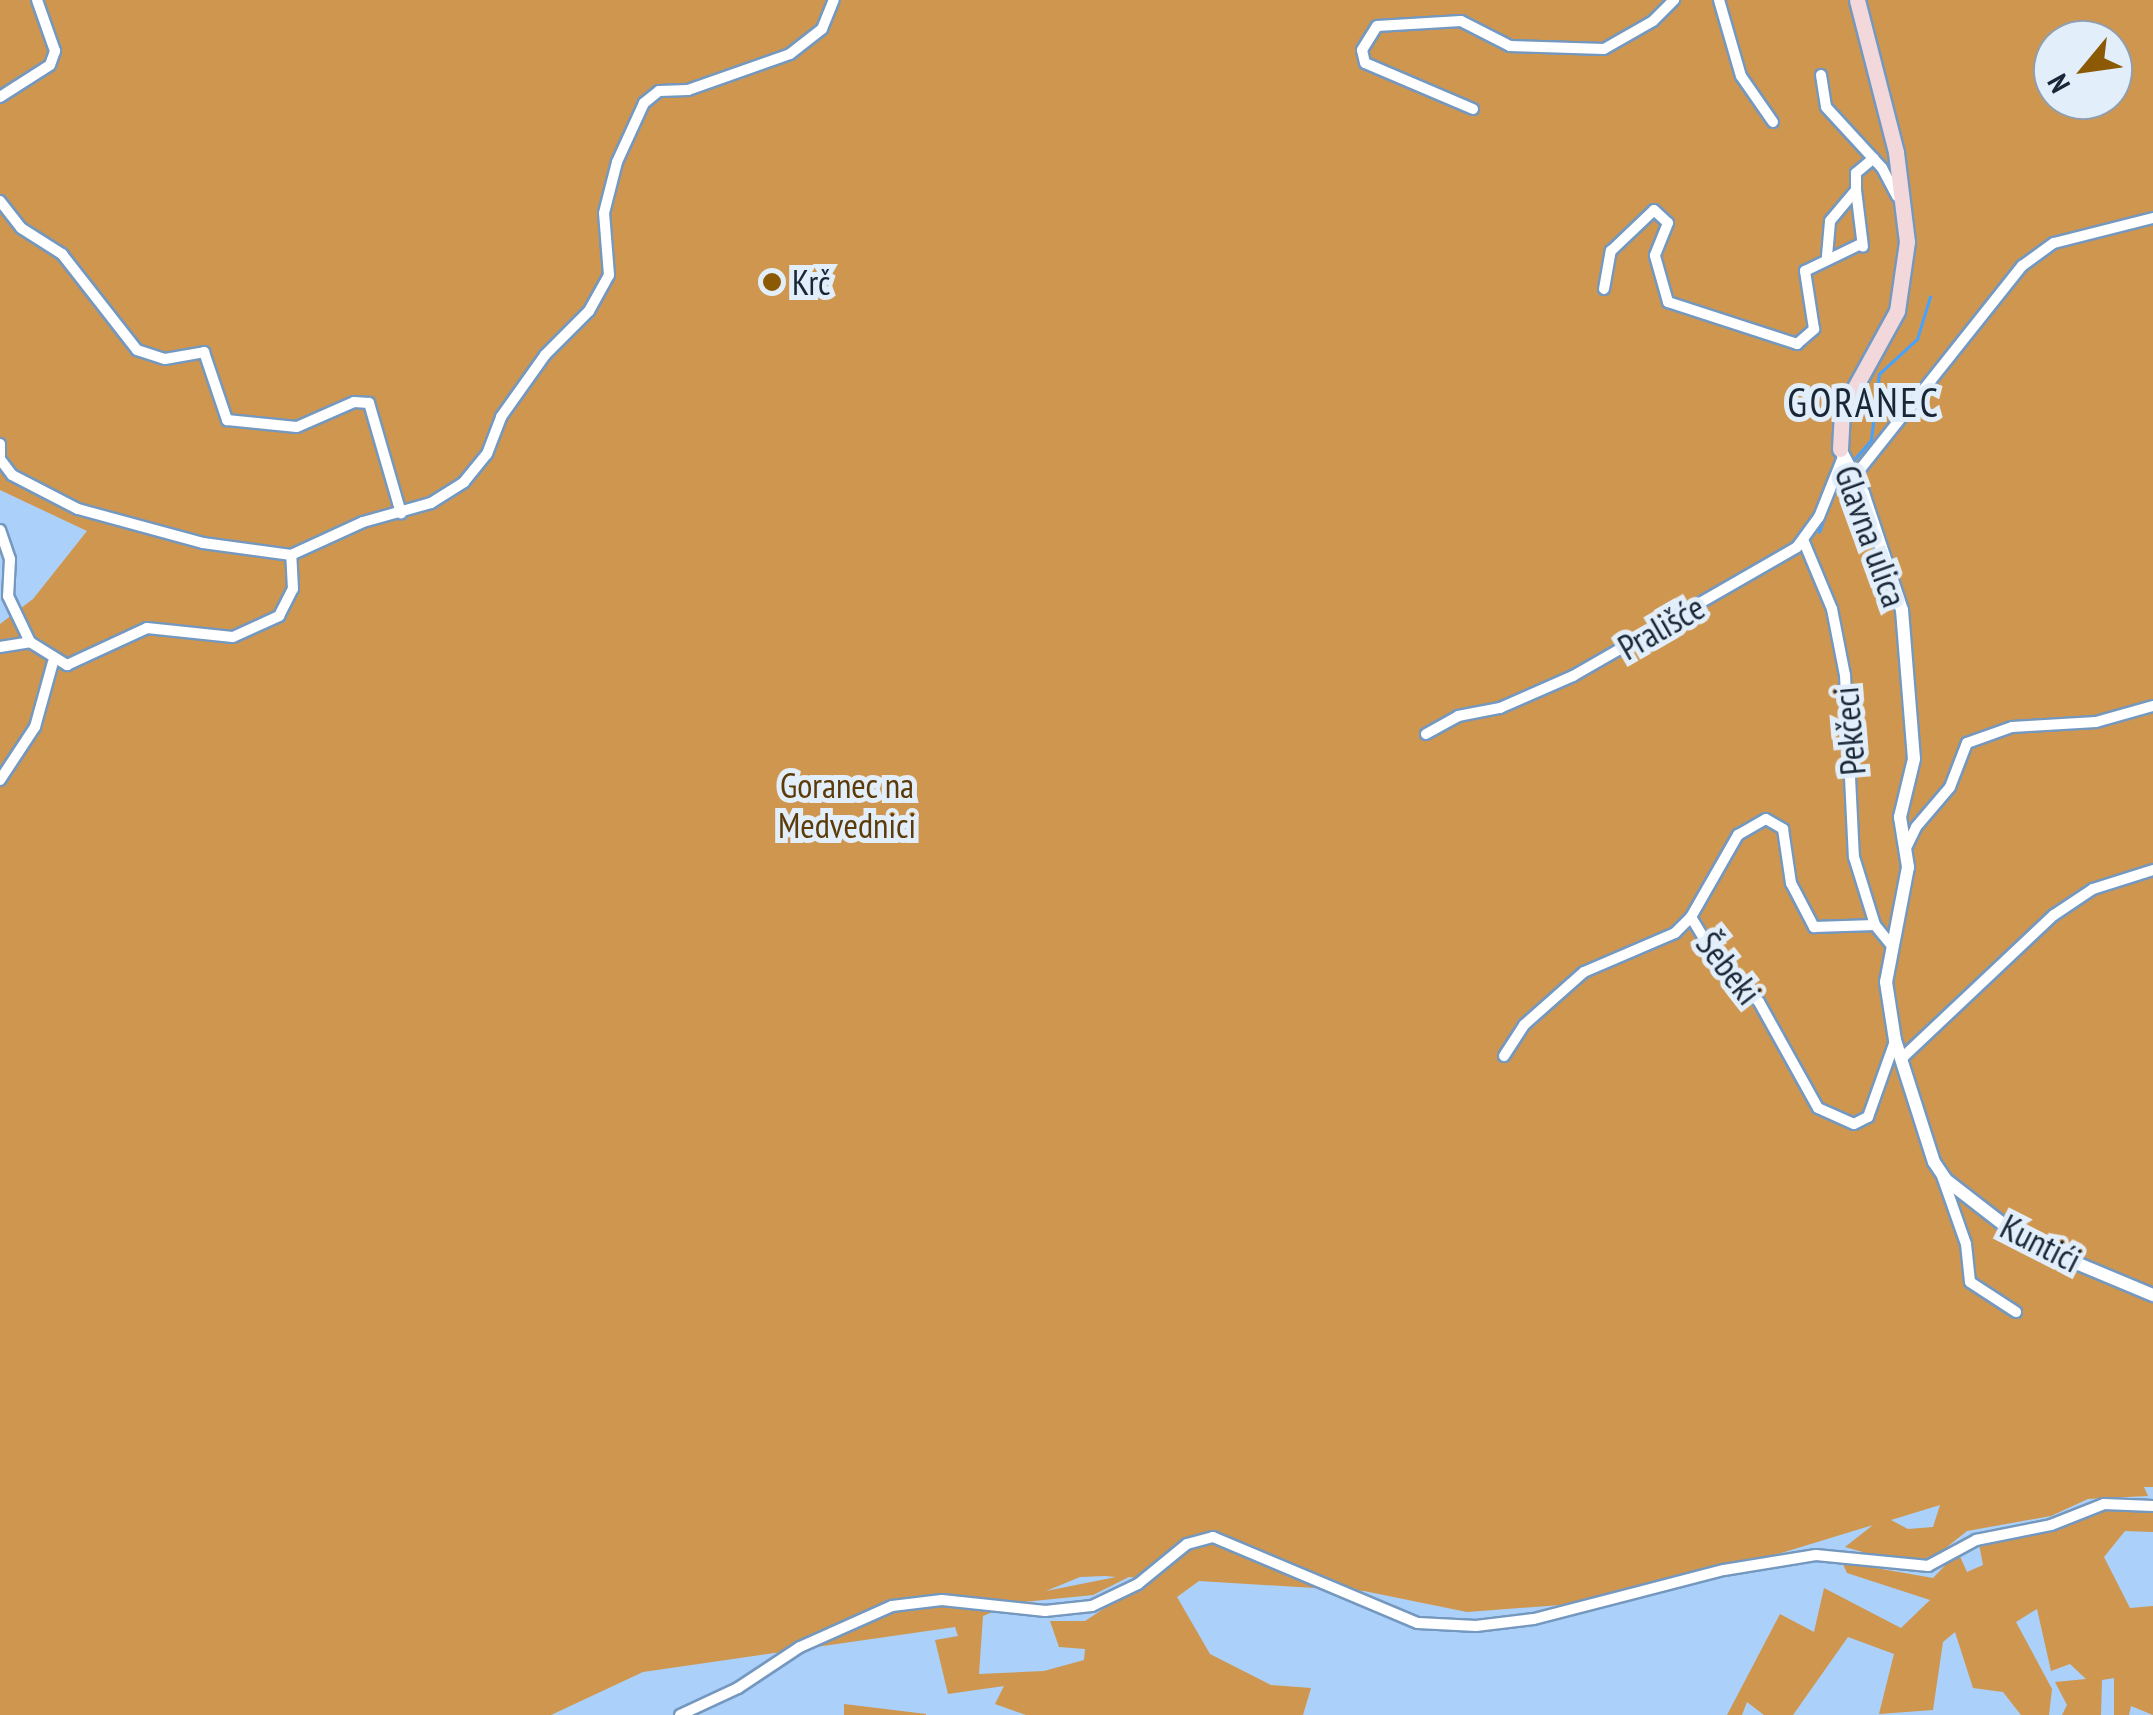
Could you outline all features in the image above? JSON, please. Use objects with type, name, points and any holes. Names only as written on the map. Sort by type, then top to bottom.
[{"type":"main road","name":"Glavna ulica","points":[[1847,463],[1842,411],[1897,311],[1907,242],[1903,206],[1857,0]]},
{"type":"street","points":[[0,97],[43,74],[55,51],[37,0]]},
{"type":"street","points":[[0,444],[0,459],[34,492],[203,542],[291,556],[401,513],[464,482],[545,355],[596,299],[610,275],[604,212],[617,162],[644,103],[659,91],[688,90],[790,54],[822,30],[834,0]]},
{"type":"street","points":[[1474,108],[1365,63],[1362,50],[1377,26],[1461,22],[1510,46],[1604,49],[1653,21],[1674,0]]},
{"type":"street","points":[[1718,0],[1741,76],[1773,122]]},
{"type":"street","points":[[1821,76],[1826,108],[1874,158],[1903,206]]},
{"type":"street","points":[[1604,289],[1611,251],[1654,210],[1668,223],[1656,256],[1668,302],[1797,344],[1814,329],[1805,272],[1827,256],[1862,245],[1856,173],[1874,158]]},
{"type":"street","points":[[1827,256],[1830,220],[1856,190]]},
{"type":"street","points":[[0,201],[21,228],[62,254],[138,350],[165,359],[204,352],[227,420],[297,427],[354,402],[369,403],[401,513]]},
{"type":"street","points":[[1804,542],[1847,463],[2022,266],[2054,244],[2153,218]]},
{"type":"street","name":"Glavna ulica","points":[[1847,463],[1902,610],[1914,759],[1900,817],[1906,850]]},
{"type":"street","points":[[0,530],[10,559],[8,596],[30,642],[54,662],[66,665],[98,655],[148,628],[232,638],[270,624],[292,590],[296,568],[291,556]]},
{"type":"street","name":"Prališće","points":[[1426,734],[1600,662],[1804,542]]},
{"type":"street","name":"Pekčeci","points":[[1804,542],[1832,609],[1852,725],[1854,856],[1875,925],[1891,945]]},
{"type":"street","points":[[0,647],[30,642]]},
{"type":"street","points":[[0,780],[35,727],[54,662]]},
{"type":"street","name":"Glavna ulica","points":[[1895,1040],[1886,982],[1906,850],[1916,827],[1950,787],[1968,743],[2012,727],[2096,722],[2153,706]]},
{"type":"street","points":[[1692,917],[1738,835],[1766,819],[1783,829],[1791,883],[1814,927],[1875,925]]},
{"type":"street","points":[[1901,1058],[2054,916],[2093,890],[2153,870]]},
{"type":"street","name":"Šebeki","points":[[1504,1056],[1524,1026],[1584,972],[1676,933],[1692,917],[1711,950],[1759,1002],[1818,1108],[1837,1120],[1868,1118],[1895,1040]]},
{"type":"street","name":"Kuntići","points":[[1895,1040],[1966,1244],[1970,1282],[2016,1312]]},
{"type":"street","name":"Kuntići","points":[[1941,1172],[2026,1242],[2153,1295]]},
{"type":"street","points":[[680,1715],[800,1647],[892,1606],[942,1600],[1033,1611],[1092,1606],[1128,1590],[1188,1544],[1213,1537],[1418,1623],[1476,1626],[1534,1619],[1724,1570],[1816,1555],[1928,1566],[1976,1540],[2051,1526],[2104,1504],[2153,1506]]},
{"type":"green space","name":"Goranec na Medvednici","points":[[0,0],[2153,0],[2153,1487],[2144,1487],[2148,1496],[2088,1499],[2051,1516],[1967,1531],[1937,1555],[1904,1564],[1845,1547],[1873,1525],[1627,1600],[1467,1612],[1364,1591],[1199,1581],[1177,1597],[1210,1654],[1271,1685],[1311,1688],[1303,1715],[1026,1715],[995,1704],[1004,1686],[948,1694],[935,1640],[958,1636],[955,1627],[643,1672],[551,1715],[0,1715],[0,624],[33,599],[87,531],[0,490]],"holes":[[[1940,1505],[1933,1527],[1908,1529],[1891,1520]],[[1080,1577],[1116,1577],[1046,1591]],[[1129,1577],[1149,1579],[1085,1621],[1050,1621],[1059,1647],[1085,1649],[1084,1660],[1044,1671],[979,1674],[983,1616],[1014,1603],[1093,1595]]]},
{"type":"green space","points":[[2104,1505],[2153,1508],[2153,1532],[2125,1531],[2104,1557],[2130,1608],[2153,1606],[2153,1715],[2131,1706],[2129,1715],[2114,1715],[2114,1678],[2102,1680],[2101,1715],[2062,1715],[2067,1705],[2055,1682],[2086,1679],[2070,1664],[2051,1671],[2037,1609],[2016,1622],[2052,1689],[2049,1715],[2021,1715],[2003,1692],[1973,1688],[1955,1632],[1943,1642],[1933,1710],[1879,1714],[1894,1654],[1848,1637],[1793,1715],[1764,1715],[1747,1702],[1742,1715],[1727,1715],[1780,1614],[1814,1632],[1824,1588],[1901,1628],[1930,1600],[1847,1573],[1842,1562],[1933,1578],[1958,1552],[1967,1572],[1983,1565],[1978,1539],[2054,1528]]},
{"type":"green space","points":[[844,1704],[926,1714],[926,1715],[844,1715]]},
{"type":"waterway","points":[[1851,463],[1871,440],[1879,374],[1917,339],[1930,297]]},
{"type":"waterway","points":[[1836,488],[1846,469]]},
{"type":"waterway","points":[[1819,532],[1824,519]]},
{"type":"place","name":"Krč","points":[[772,282]]},
{"type":"district","name":"GORANEC","points":[[1864,402]]}]
